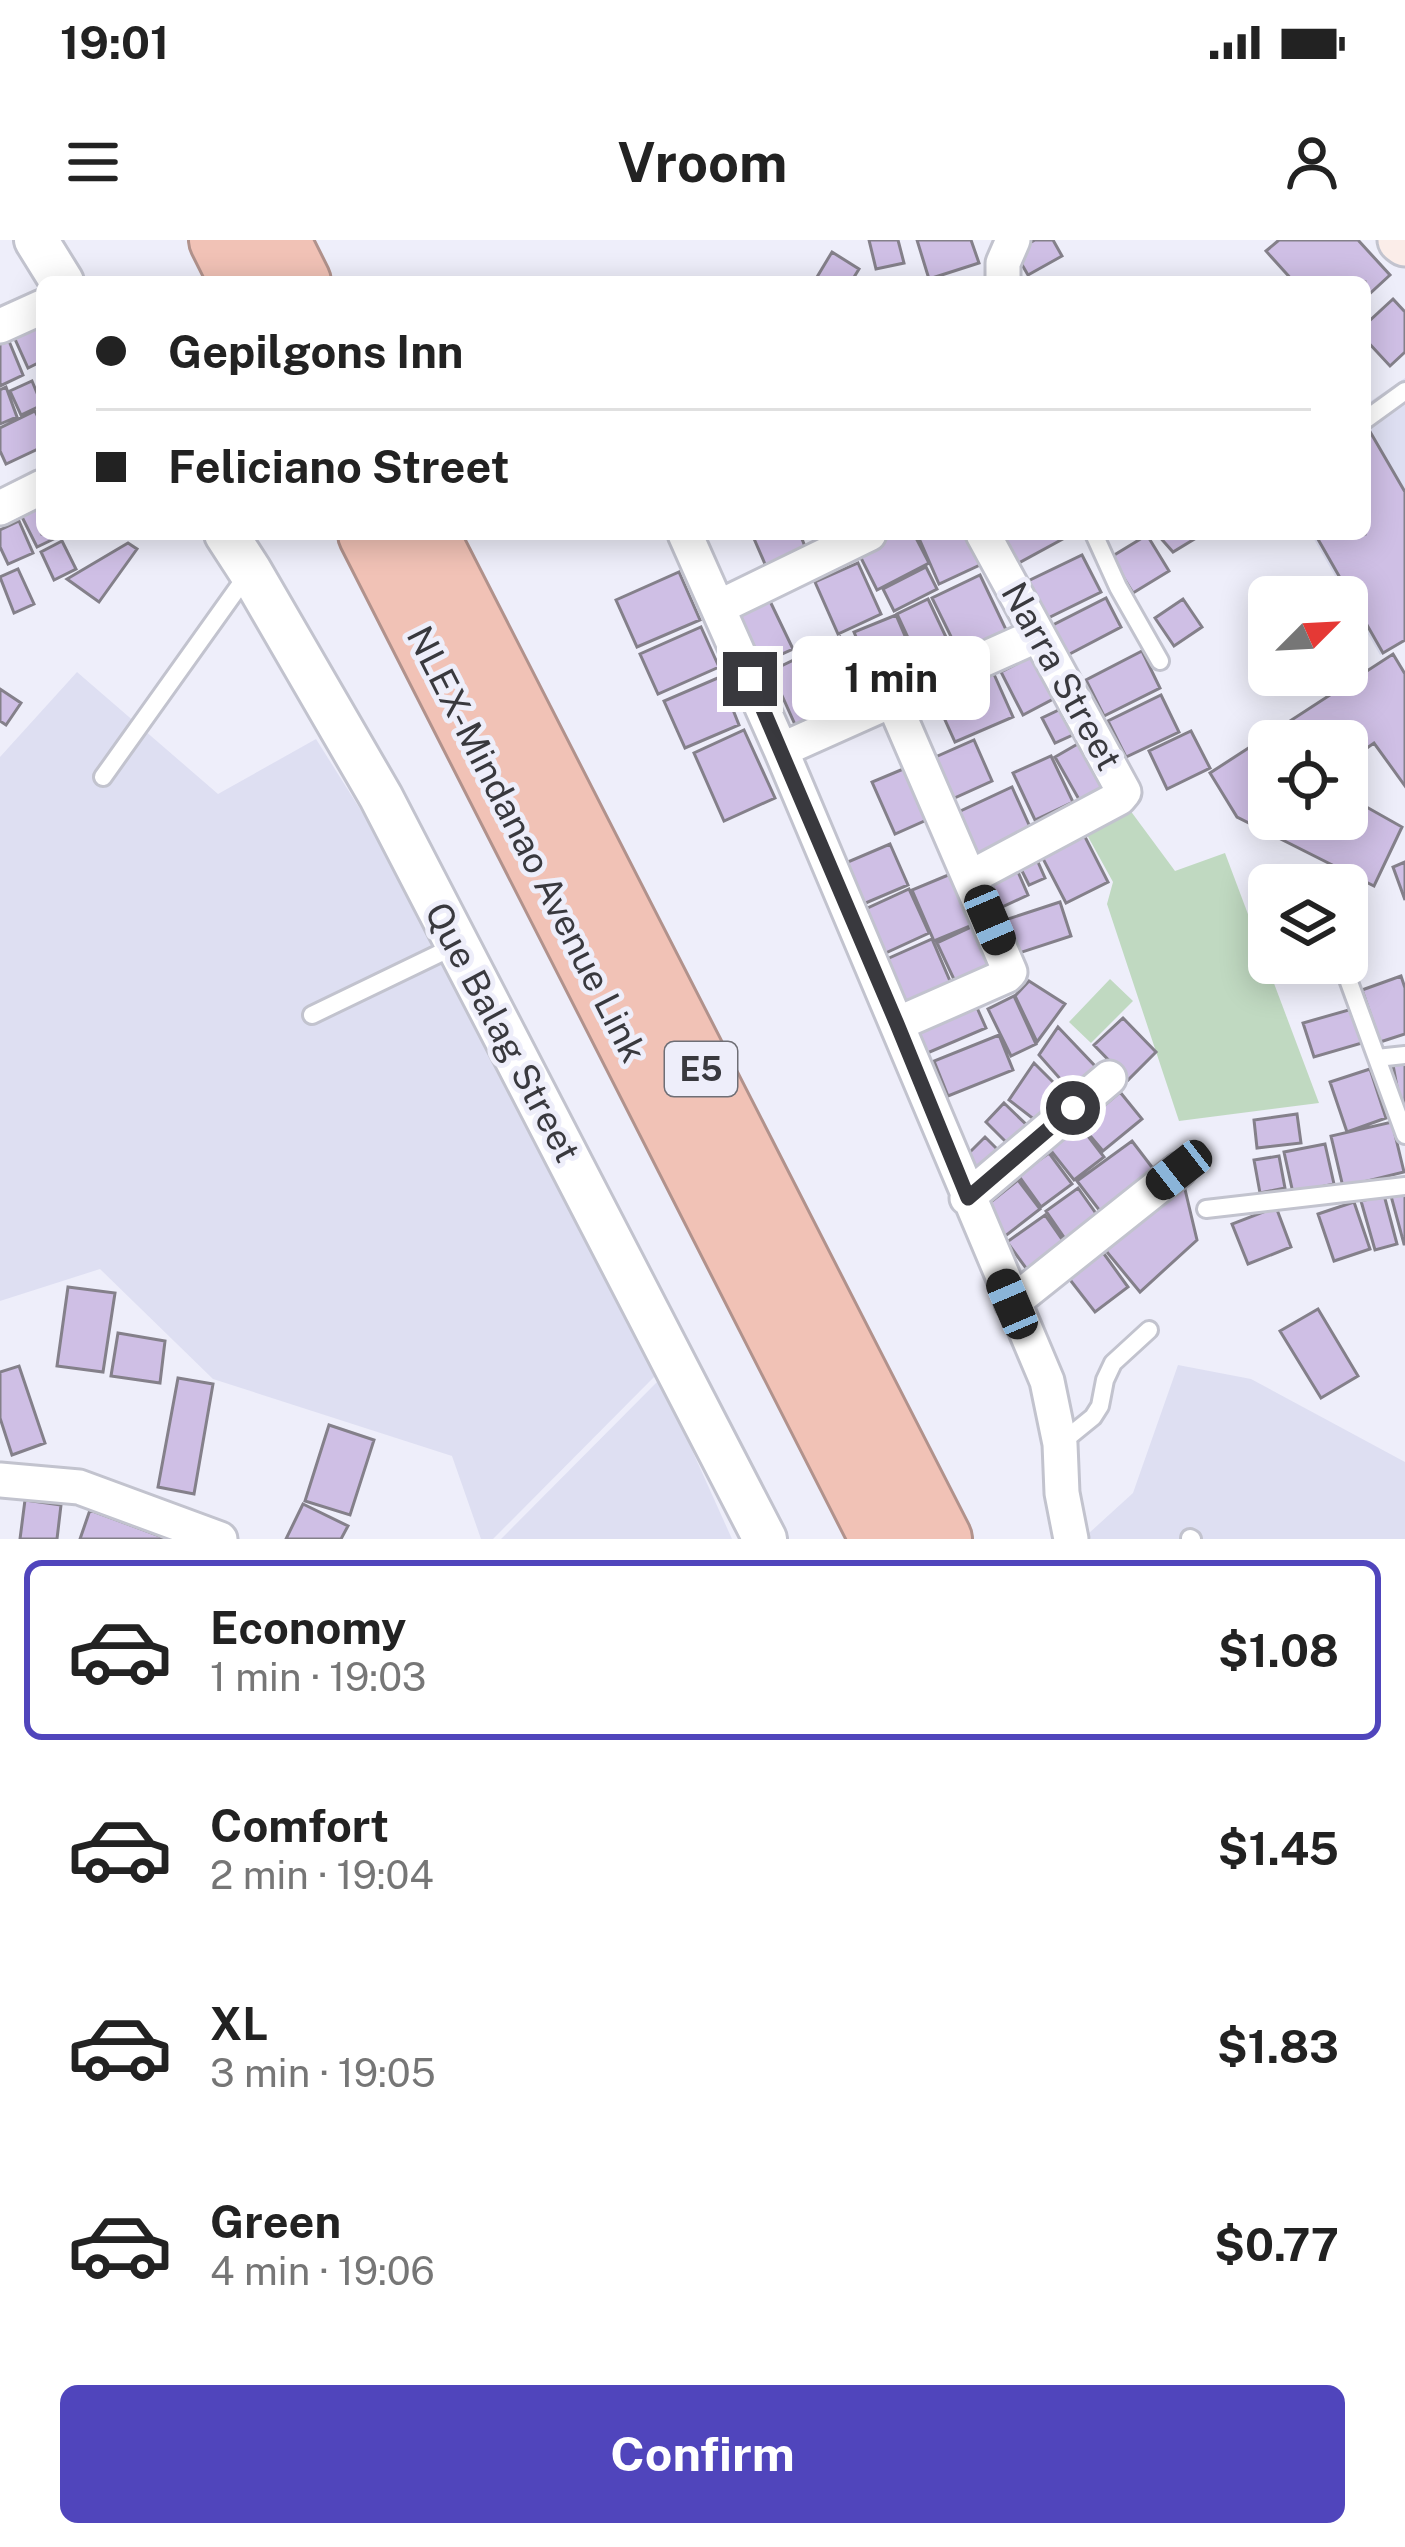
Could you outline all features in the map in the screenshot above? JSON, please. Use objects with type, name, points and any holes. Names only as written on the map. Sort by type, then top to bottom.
[{"type":"highway","points":[[220,240],[239,276]]},
{"type":"highway","points":[[279,240],[297,276]]},
{"type":"highway","name":"NLEX-Mindanao Avenue Link","points":[[372,540],[881,1539]]},
{"type":"highway","name":"NLEX-Mindanao Avenue Link","points":[[431,540],[941,1539]]},
{"type":"street","points":[[36,240],[58,276]]},
{"type":"street","points":[[1003,276],[1012,240]]},
{"type":"street","points":[[0,326],[36,310]]},
{"type":"street","points":[[0,508],[36,491]]},
{"type":"street","name":"Que Balag Street","points":[[230,540],[380,797],[765,1539]]},
{"type":"street","points":[[689,540],[1047,1382],[1071,1539]]},
{"type":"street","name":"Narra Street","points":[[971,877],[1119,798],[1124,791],[986,540]]},
{"type":"street","points":[[719,608],[817,546]]},
{"type":"street","points":[[781,750],[1038,635]]},
{"type":"street","points":[[892,699],[1010,972],[897,1024]]},
{"type":"street","points":[[968,1198],[1109,1078]]},
{"type":"street","points":[[1012,1304],[1179,1170]]},
{"type":"street","points":[[1,1477],[79,1487],[220,1539]]},
{"type":"lane","points":[[1371,416],[1405,391]]},
{"type":"lane","points":[[1097,540],[1160,661]]},
{"type":"lane","points":[[103,777],[250,571]]},
{"type":"lane","points":[[312,1016],[458,945]]},
{"type":"lane","points":[[1350,984],[1405,1135]]},
{"type":"lane","points":[[1377,1058],[1405,1055]]},
{"type":"lane","points":[[1206,1210],[1405,1186]]},
{"type":"lane","points":[[1060,1444],[1093,1417],[1113,1363],[1149,1330]]},
{"type":"shaded area","points":[[1405,378],[1405,642],[1380,655],[1368,634],[1368,576],[1335,576],[1314,540],[1371,540],[1371,401]]},
{"type":"shaded area","points":[[77,672],[218,794],[316,739],[377,836],[657,1374],[493,1539],[481,1539],[452,1456],[213,1379],[100,1269],[0,1301],[0,757]]},
{"type":"shaded area","points":[[1178,1365],[1251,1379],[1405,1462],[1405,1539],[1091,1539],[1088,1534],[1133,1493]]},
{"type":"shaded area","points":[[660,1379],[732,1539],[501,1539]]},
{"type":"green space","points":[[1124,802],[1175,871],[1225,853],[1248,914],[1248,984],[1274,984],[1319,1103],[1179,1121],[1107,904],[1113,882],[1086,833]]},
{"type":"green space","points":[[1110,979],[1133,1001],[1091,1043],[1069,1022]]},
{"type":"building","points":[[869,240],[898,240],[904,263],[876,269]]},
{"type":"building","points":[[917,240],[971,240],[979,263],[928,276]]},
{"type":"building","points":[[1035,240],[1053,240],[1062,256],[1028,275],[1014,251]]},
{"type":"building","points":[[1279,240],[1358,240],[1390,275],[1371,292],[1371,276],[1289,276],[1266,251]]},
{"type":"building","points":[[832,252],[859,269],[855,276],[818,276]]},
{"type":"building","points":[[1393,299],[1405,312],[1405,352],[1390,366],[1371,345],[1371,319]]},
{"type":"building","points":[[36,317],[36,364],[28,368],[10,328]]},
{"type":"building","points":[[4,329],[23,375],[0,386],[0,331]]},
{"type":"building","points":[[32,381],[36,408],[21,415],[10,391]]},
{"type":"building","points":[[6,387],[17,417],[0,424],[0,390]]},
{"type":"building","points":[[35,411],[36,450],[6,464],[0,451],[0,428]]},
{"type":"building","points":[[1371,433],[1405,492],[1405,640],[1383,653],[1368,627],[1368,576],[1339,576],[1318,540],[1371,540]]},
{"type":"building","points":[[36,503],[36,540],[52,540],[37,547],[19,511]]},
{"type":"building","points":[[19,521],[33,553],[8,564],[0,547],[0,530]]},
{"type":"building","points":[[755,540],[802,540],[808,554],[768,571]]},
{"type":"building","points":[[881,540],[917,540],[929,563],[877,590],[858,552]]},
{"type":"building","points":[[920,540],[972,540],[982,564],[939,584]]},
{"type":"building","points":[[1001,540],[1061,540],[1015,565]]},
{"type":"building","points":[[1139,540],[1150,540],[1169,571],[1133,593],[1111,557]]},
{"type":"building","points":[[1162,540],[1193,540],[1173,552]]},
{"type":"building","points":[[62,541],[76,569],[54,580],[41,552]]},
{"type":"building","points":[[128,543],[137,549],[99,602],[67,579]]},
{"type":"building","points":[[1082,555],[1101,592],[1044,620],[1026,582]]},
{"type":"building","points":[[858,563],[881,614],[838,634],[815,582]]},
{"type":"building","points":[[926,567],[937,589],[894,611],[883,589]]},
{"type":"building","points":[[18,569],[34,604],[14,613],[0,577]]},
{"type":"building","points":[[679,572],[700,620],[637,647],[616,600]]},
{"type":"building","points":[[980,575],[1010,638],[963,661],[932,598]]},
{"type":"building","points":[[768,597],[793,649],[762,663],[737,612]]},
{"type":"building","points":[[1106,598],[1121,627],[1062,658],[1047,628]]},
{"type":"building","points":[[928,599],[954,654],[922,668],[897,614]]},
{"type":"building","points":[[1183,599],[1202,627],[1174,646],[1155,618]]},
{"type":"building","points":[[896,615],[920,671],[878,689],[854,632]]},
{"type":"building","points":[[701,627],[719,667],[658,694],[640,654]]},
{"type":"building","points":[[840,637],[868,698],[848,707],[820,646]]},
{"type":"building","points":[[1142,651],[1160,688],[1104,716],[1086,680]]},
{"type":"building","points":[[1393,654],[1405,674],[1405,786],[1374,743],[1368,747],[1368,720],[1292,720],[1328,696],[1368,696],[1368,670]]},
{"type":"building","points":[[804,655],[831,714],[797,729],[771,671]]},
{"type":"building","points":[[1033,655],[1055,698],[1023,715],[1001,672]]},
{"type":"building","points":[[989,663],[1013,717],[955,742],[931,689]]},
{"type":"building","points":[[720,677],[739,725],[685,748],[664,701]]},
{"type":"building","points":[[0,689],[21,703],[6,725],[0,721]]},
{"type":"building","points":[[1161,695],[1179,732],[1126,757],[1108,721]]},
{"type":"building","points":[[1065,707],[1077,733],[1055,743],[1042,718]]},
{"type":"building","points":[[744,730],[775,798],[724,821],[694,753]]},
{"type":"building","points":[[1191,731],[1210,768],[1167,789],[1149,751]]},
{"type":"building","points":[[1088,738],[1114,784],[1081,803],[1055,757]]},
{"type":"building","points":[[974,740],[992,781],[950,800],[931,759]]},
{"type":"building","points":[[1248,748],[1248,823],[1237,817],[1210,773]]},
{"type":"building","points":[[1051,756],[1073,802],[1035,820],[1013,773]]},
{"type":"building","points":[[908,767],[931,818],[895,834],[872,782]]},
{"type":"building","points":[[1012,787],[1035,838],[975,865],[952,815]]},
{"type":"building","points":[[1368,808],[1402,827],[1374,886],[1368,883],[1368,864],[1330,864],[1283,840],[1368,840]]},
{"type":"building","points":[[1081,829],[1108,882],[1066,903],[1039,851]]},
{"type":"building","points":[[890,844],[908,885],[854,908],[836,867]]},
{"type":"building","points":[[1034,853],[1045,878],[1029,885],[1017,861]]},
{"type":"building","points":[[1405,862],[1405,900],[1393,867]]},
{"type":"building","points":[[1015,865],[1028,895],[1002,907],[988,877]]},
{"type":"building","points":[[953,873],[975,924],[934,941],[912,890]]},
{"type":"building","points":[[909,889],[929,933],[879,956],[859,912]]},
{"type":"building","points":[[1060,902],[1071,936],[1013,955],[1002,921]]},
{"type":"building","points":[[980,923],[1001,968],[958,988],[937,943]]},
{"type":"building","points":[[932,939],[953,988],[900,1012],[878,963]]},
{"type":"building","points":[[1401,976],[1405,1034],[1380,1042],[1362,990]]},
{"type":"building","points":[[1029,981],[1065,1004],[1037,1042],[1015,996]]},
{"type":"building","points":[[1014,996],[1036,1044],[1011,1056],[988,1009]]},
{"type":"building","points":[[974,1001],[986,1028],[918,1057],[906,1030]]},
{"type":"building","points":[[1352,1009],[1362,1043],[1314,1057],[1303,1023]]},
{"type":"building","points":[[1123,1018],[1156,1052],[1128,1080],[1094,1045]]},
{"type":"building","points":[[1058,1027],[1096,1067],[1070,1090],[1039,1055]]},
{"type":"building","points":[[999,1035],[1013,1070],[948,1096],[934,1061]]},
{"type":"building","points":[[1034,1063],[1070,1099],[1044,1127],[1009,1100]]},
{"type":"building","points":[[1405,1063],[1405,1102],[1400,1103],[1393,1065]]},
{"type":"building","points":[[1370,1069],[1386,1118],[1347,1132],[1330,1082]]},
{"type":"building","points":[[1120,1092],[1142,1119],[1103,1151],[1081,1125]]},
{"type":"building","points":[[1004,1103],[1031,1129],[1012,1148],[986,1122]]},
{"type":"building","points":[[1297,1114],[1301,1143],[1257,1148],[1254,1120]]},
{"type":"building","points":[[1392,1122],[1404,1172],[1343,1187],[1331,1136]]},
{"type":"building","points":[[1078,1123],[1104,1157],[1074,1180],[1048,1147]]},
{"type":"building","points":[[985,1137],[1002,1154],[978,1178],[961,1161]]},
{"type":"building","points":[[1132,1141],[1158,1175],[1103,1215],[1077,1181]]},
{"type":"building","points":[[1325,1144],[1334,1184],[1293,1193],[1284,1152]]},
{"type":"building","points":[[1049,1153],[1072,1184],[1041,1207],[1018,1175]]},
{"type":"building","points":[[1279,1156],[1285,1188],[1260,1193],[1254,1160]]},
{"type":"building","points":[[1018,1180],[1040,1209],[1004,1237],[982,1209]]},
{"type":"building","points":[[1183,1181],[1197,1240],[1140,1292],[1102,1246]]},
{"type":"building","points":[[1078,1188],[1102,1222],[1070,1246],[1046,1211]]},
{"type":"building","points":[[1405,1193],[1405,1244],[1404,1244],[1391,1196]]},
{"type":"building","points":[[1384,1195],[1397,1244],[1375,1250],[1361,1201]]},
{"type":"building","points":[[1354,1202],[1370,1249],[1334,1261],[1318,1214]]},
{"type":"building","points":[[1276,1207],[1291,1247],[1248,1264],[1232,1224]]},
{"type":"building","points":[[1045,1215],[1068,1248],[1031,1275],[1007,1242]]},
{"type":"building","points":[[1099,1247],[1128,1287],[1095,1312],[1064,1272]]},
{"type":"building","points":[[68,1287],[115,1293],[103,1372],[57,1366]]},
{"type":"building","points":[[1318,1309],[1358,1376],[1321,1398],[1280,1331]]},
{"type":"building","points":[[118,1333],[165,1341],[160,1383],[111,1376]]},
{"type":"building","points":[[19,1366],[45,1443],[12,1455],[0,1418],[0,1372]]},
{"type":"building","points":[[178,1378],[213,1384],[194,1494],[158,1487]]},
{"type":"building","points":[[329,1425],[374,1440],[350,1515],[305,1501]]},
{"type":"building","points":[[25,1500],[61,1505],[57,1539],[20,1539]]},
{"type":"building","points":[[303,1504],[348,1526],[341,1539],[286,1539]]},
{"type":"building","points":[[90,1510],[168,1539],[80,1539]]},
{"type":"route","points":[[750,679],[968,1198],[1073,1108]]}]
